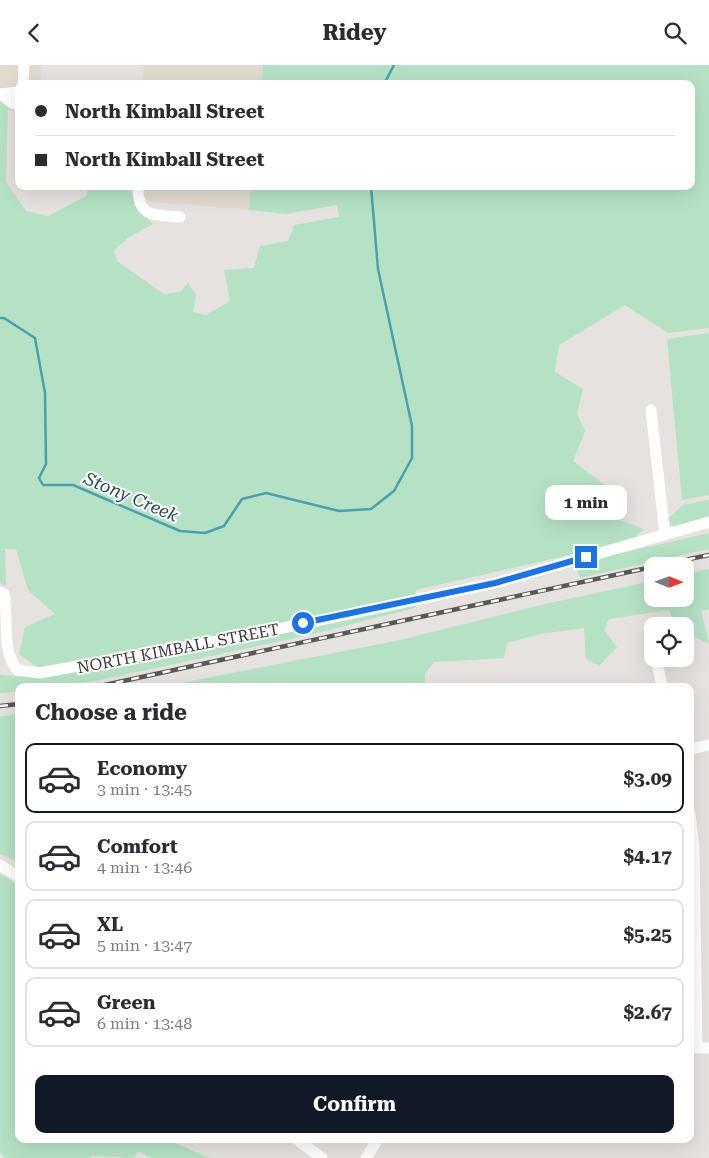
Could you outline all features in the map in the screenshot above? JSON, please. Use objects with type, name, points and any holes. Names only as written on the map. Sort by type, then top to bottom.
[{"type":"street","points":[[23,80],[24,65]]},
{"type":"street","points":[[0,93],[15,92]]},
{"type":"street","points":[[0,93],[15,104]]},
{"type":"street","points":[[138,190],[139,204],[150,214],[180,217]]},
{"type":"street","points":[[651,410],[665,535]]},
{"type":"street","name":"NORTH KIMBALL STREET","points":[[0,592],[4,595],[6,607],[10,661],[17,670],[39,673],[245,636],[495,583],[709,522]]},
{"type":"street","points":[[658,668],[661,683]]},
{"type":"street","points":[[694,748],[709,745]]},
{"type":"street","points":[[0,865],[15,874]]},
{"type":"street","points":[[694,1048],[709,1048]]},
{"type":"street","points":[[301,1143],[322,1158]]},
{"type":"street","points":[[366,1158],[375,1143]]},
{"type":"shaded area","points":[[0,65],[41,65],[40,80],[15,80],[15,112],[8,111],[0,101]]},
{"type":"shaded area","points":[[144,65],[263,65],[261,80],[143,80]]},
{"type":"shaded area","points":[[141,190],[251,190],[249,210],[148,201],[141,194]]},
{"type":"green space","points":[[263,65],[709,65],[709,328],[668,333],[625,305],[559,345],[555,372],[583,389],[577,414],[585,431],[573,461],[605,485],[607,515],[644,529],[617,554],[709,533],[709,549],[673,557],[644,557],[644,564],[580,578],[573,554],[416,590],[415,608],[309,635],[95,681],[81,683],[15,683],[15,692],[0,693],[0,675],[45,678],[36,666],[19,654],[25,627],[55,614],[28,590],[16,549],[5,549],[6,586],[0,583],[0,101],[8,108],[6,182],[26,211],[48,216],[86,196],[87,190],[135,190],[134,205],[153,224],[129,237],[114,250],[117,261],[164,294],[180,292],[188,283],[196,295],[193,312],[206,315],[230,301],[224,270],[254,268],[260,246],[288,241],[294,225],[339,217],[337,205],[286,214],[249,210],[251,190],[695,190],[695,80],[261,80]]},
{"type":"green space","points":[[709,333],[709,495],[682,500],[667,339]]},
{"type":"green space","points":[[709,500],[709,516],[675,528],[667,520],[683,505]]},
{"type":"green space","points":[[709,569],[709,609],[701,611],[709,644],[694,636],[694,617],[672,617],[669,610],[609,619],[604,630],[617,647],[599,666],[586,659],[584,628],[540,634],[507,643],[504,658],[434,662],[425,674],[425,683],[181,683],[400,640],[550,603],[644,583],[644,607],[694,607],[694,572]]},
{"type":"green space","points":[[15,714],[15,860],[0,854],[0,716]]},
{"type":"green space","points":[[0,874],[15,883],[15,1143],[175,1143],[210,1158],[152,1158],[138,1151],[134,1158],[91,1156],[91,1158],[5,1158],[0,1152]]},
{"type":"waterway","name":"Stony Creek","points":[[386,80],[394,65]]},
{"type":"waterway","name":"Stony Creek","points":[[0,318],[4,318],[35,338],[45,393],[46,464],[39,478],[43,485],[73,485],[180,531],[205,533],[224,526],[242,499],[266,493],[339,511],[371,509],[394,491],[412,458],[412,426],[378,269],[371,190]]},
{"type":"railway","points":[[694,558],[709,555]]},
{"type":"railway","points":[[114,683],[644,569]]},
{"type":"railway","points":[[0,706],[15,704]]},
{"type":"route","points":[[303,623],[495,583],[586,557]]}]
